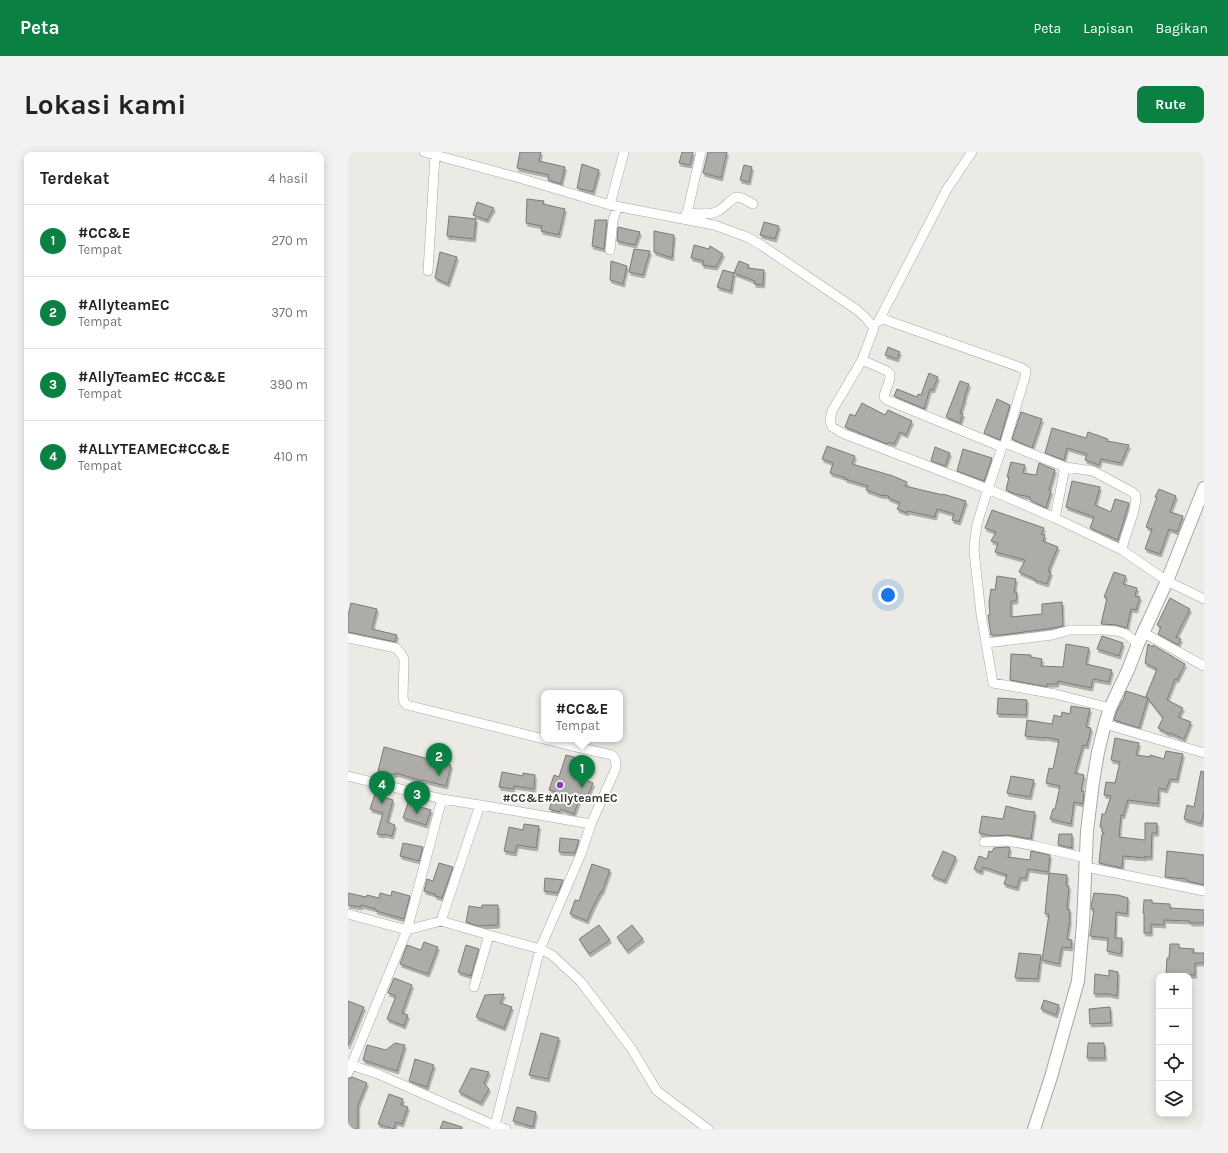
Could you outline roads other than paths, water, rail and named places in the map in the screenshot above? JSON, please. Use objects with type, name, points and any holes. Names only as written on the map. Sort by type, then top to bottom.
[{"type":"street","points":[[424,152],[614,206],[686,216],[732,231],[761,245],[858,310],[874,328]]},
{"type":"street","points":[[610,250],[614,206],[624,152]]},
{"type":"street","points":[[686,216],[702,152]]},
{"type":"street","points":[[972,152],[947,189],[874,328],[862,360],[832,411],[830,420],[832,427],[842,433],[988,489],[1055,518],[1122,550],[1168,581],[1204,599]]},
{"type":"street","points":[[428,271],[435,156]]},
{"type":"street","points":[[686,216],[711,214],[718,211],[730,200],[736,197],[742,198],[753,204]]},
{"type":"street","points":[[880,318],[1022,368],[1026,371],[1004,445],[977,524],[975,538],[974,551],[981,614],[992,683],[1055,694],[1110,708]]},
{"type":"street","points":[[862,360],[890,374],[890,378],[884,393],[884,397],[887,400],[1065,468],[1094,471],[1132,492],[1136,496],[1136,504],[1122,550]]},
{"type":"street","points":[[1055,518],[1065,468]]},
{"type":"street","points":[[1034,1129],[1051,1077],[1078,981],[1083,924],[1087,831],[1098,752],[1105,724],[1110,708],[1128,670],[1138,644],[1168,581],[1204,488]]},
{"type":"street","points":[[986,643],[1052,635],[1070,630],[1104,630],[1126,634],[1138,644]]},
{"type":"street","points":[[1144,632],[1204,666]]},
{"type":"street","points":[[348,638],[396,648],[400,651],[404,660],[403,697],[404,702],[410,707],[541,739]]},
{"type":"street","points":[[1105,724],[1204,753]]},
{"type":"street","points":[[494,1127],[540,948],[581,854],[591,824],[616,768],[615,758],[612,755],[555,742]]},
{"type":"street","points":[[348,776],[442,799],[591,824]]},
{"type":"street","points":[[442,799],[407,930],[349,1067],[378,1074],[494,1127],[506,1129]]},
{"type":"street","points":[[441,921],[480,805]]},
{"type":"street","points":[[984,842],[1007,841],[1036,846],[1086,863],[1204,891]]},
{"type":"street","points":[[348,914],[407,930],[441,921],[540,948],[552,955],[581,982],[631,1048],[657,1092],[708,1129]]},
{"type":"street","points":[[474,986],[488,935]]},
{"type":"place","name":"#AllyteamEC","points":[[439,776]]},
{"type":"place","name":"#CC&E#AllyteamEC","points":[[560,785]]},
{"type":"place","name":"#CC&E","points":[[582,788]]},
{"type":"place","name":"#ALLYTEAMEC#CC&E","points":[[382,804]]},
{"type":"place","name":"#AllyTeamEC #CC&E","points":[[417,814]]}]
